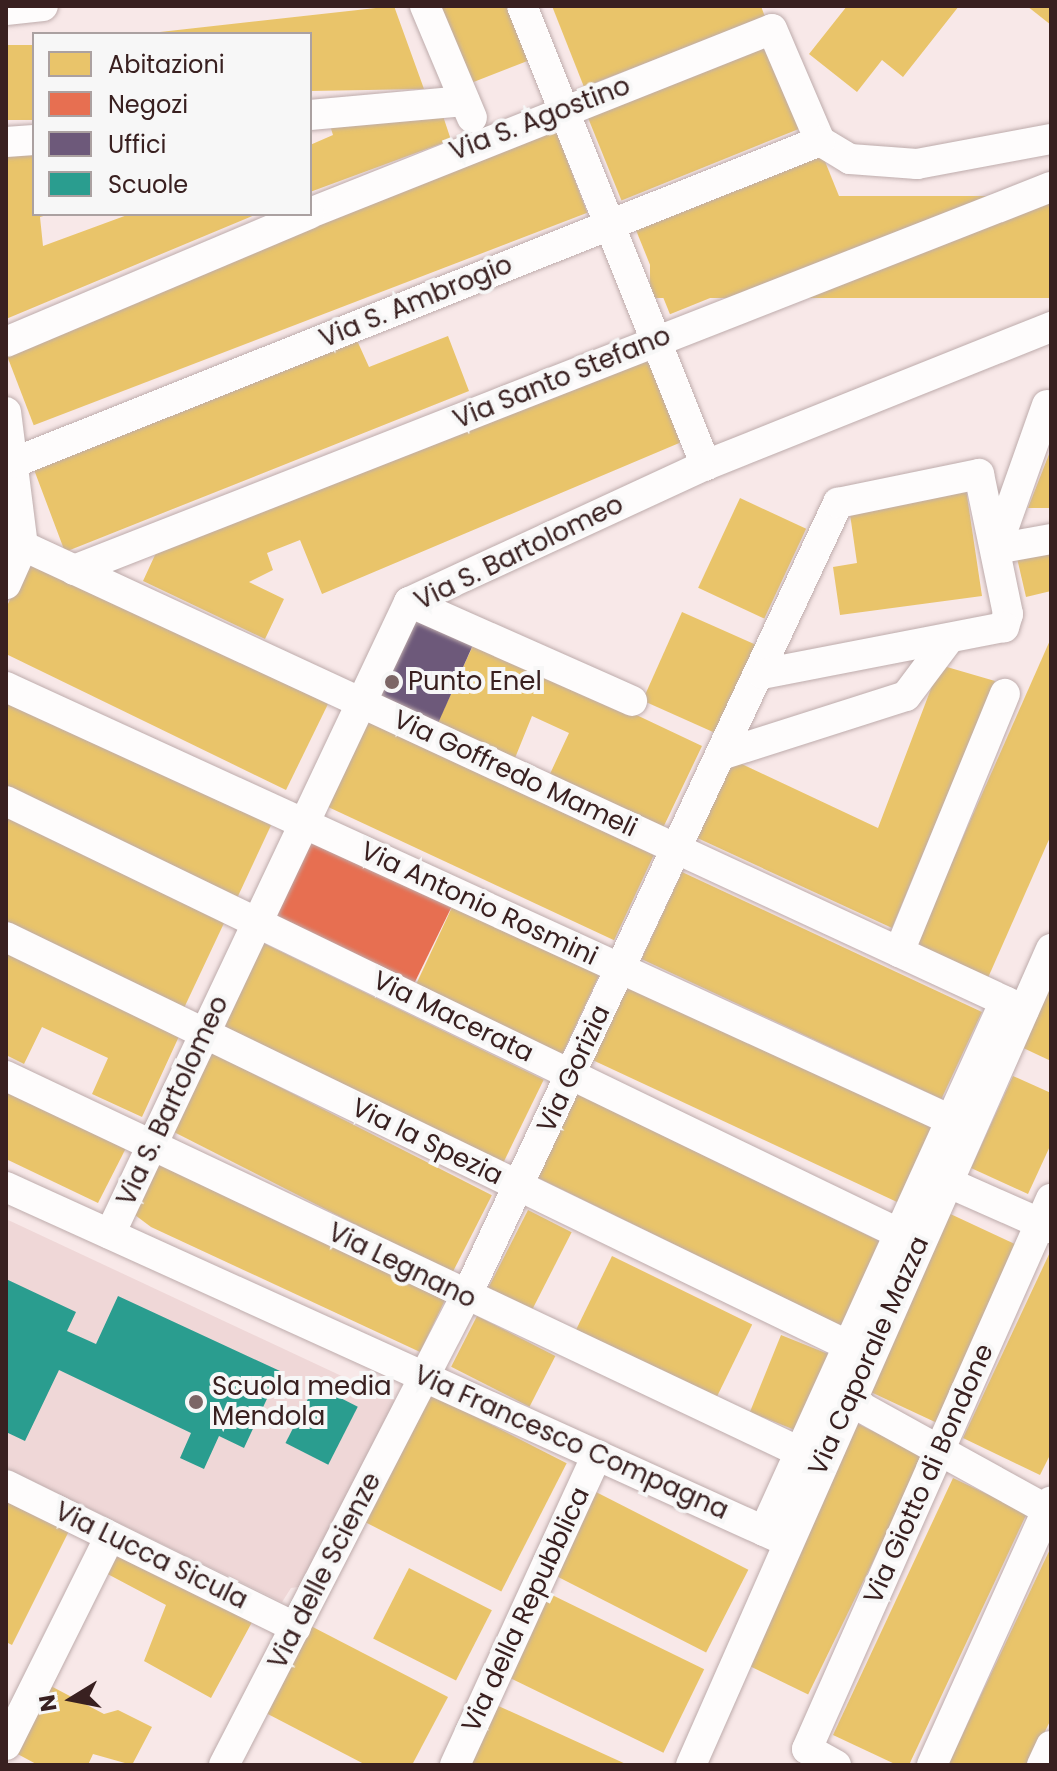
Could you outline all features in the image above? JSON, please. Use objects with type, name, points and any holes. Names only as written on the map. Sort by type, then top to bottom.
[{"type":"street","points":[[6,10],[43,6]]},
{"type":"street","points":[[425,6],[483,141]]},
{"type":"street","points":[[522,6],[706,465]]},
{"type":"street","name":"Via S. Agostino","points":[[312,213],[483,141],[772,29],[820,141]]},
{"type":"street","points":[[312,115],[464,101]]},
{"type":"street","points":[[820,141],[850,159],[883,165],[1051,139]]},
{"type":"street","points":[[6,142],[32,140]]},
{"type":"street","name":"Via S. Ambrogio","points":[[13,463],[820,141]]},
{"type":"street","name":"Via Santo Stefano","points":[[74,570],[1051,187]]},
{"type":"street","name":"Via S. Agostino","points":[[6,342],[304,216]]},
{"type":"street","name":"Via S. Bartolomeo","points":[[110,1234],[409,602],[706,465],[1051,327]]},
{"type":"street","points":[[1047,405],[996,549],[1051,539]]},
{"type":"street","points":[[6,412],[13,463],[15,542],[6,584]]},
{"type":"street","name":"Via Gorizia","points":[[425,1377],[763,674],[842,499],[972,471],[985,481],[1004,627],[763,674]]},
{"type":"street","name":"Via Goffredo Mameli","points":[[15,542],[1014,1006]]},
{"type":"street","points":[[409,602],[632,701]]},
{"type":"street","points":[[724,754],[906,696],[948,640]]},
{"type":"street","name":"Via Antonio Rosmini","points":[[6,687],[951,1120]]},
{"type":"street","points":[[899,952],[1005,694]]},
{"type":"street","name":"Via Macerata","points":[[6,801],[900,1234]]},
{"type":"street","name":"Via la Spezia","points":[[6,937],[849,1346]]},
{"type":"street","name":"Via Caporale Mazza","points":[[691,1765],[775,1536],[800,1452],[951,1120],[1014,1006],[1051,949]]},
{"type":"street","name":"Via Caporale Mazza","points":[[775,1536],[850,1401],[947,1182],[1014,1006]]},
{"type":"street","name":"Via Legnano","points":[[6,1076],[466,1297],[800,1452]]},
{"type":"street","points":[[947,1182],[1047,1217]]},
{"type":"street","name":"Via Francesco Compagna","points":[[6,1187],[775,1536]]},
{"type":"street","name":"Via Giotto di Bondone","points":[[836,1765],[807,1749],[1047,1217]]},
{"type":"street","name":"Via delle Scienze","points":[[224,1765],[425,1377]]},
{"type":"street","points":[[850,1401],[1050,1508],[932,1765]]},
{"type":"street","name":"Via della Repubblica","points":[[455,1765],[597,1455]]},
{"type":"street","name":"Via Lucca Sicula","points":[[6,1485],[296,1628]]},
{"type":"street","points":[[6,1745],[110,1536]]},
{"type":"street","points":[[1042,1765],[1051,1746]]},
{"type":"shaded area","points":[[6,1219],[395,1401],[306,1586],[291,1588],[282,1602],[6,1468]]},
{"type":"building: Abitazioni","points":[[394,6],[424,89],[312,91],[312,32],[160,32]]},
{"type":"building: Abitazioni","points":[[439,6],[508,6],[530,60],[471,83]]},
{"type":"building: Abitazioni","points":[[552,6],[761,6],[765,17],[584,87]]},
{"type":"building: Abitazioni","points":[[847,6],[959,6],[903,77],[882,60],[857,92],[809,54]]},
{"type":"building: Abitazioni","points":[[1027,6],[1051,6],[1051,25]]},
{"type":"building: Abitazioni","points":[[768,40],[803,127],[621,201],[586,113]]},
{"type":"building: Abitazioni","points":[[6,45],[32,45],[32,120],[6,120]]},
{"type":"building: Abitazioni","points":[[439,104],[451,140],[312,191],[312,144],[333,135],[328,119]]},
{"type":"building: Abitazioni","points":[[554,126],[587,213],[34,425],[6,353],[6,336]]},
{"type":"building: Abitazioni","points":[[32,143],[32,216],[43,216],[40,217],[43,246],[125,216],[252,216],[6,319],[6,146]]},
{"type":"building: Abitazioni","points":[[820,149],[856,239],[670,314],[634,224]]},
{"type":"building: Abitazioni","points":[[650,196],[1051,196],[1051,298],[650,298]]},
{"type":"building: Abitazioni","points":[[355,336],[369,367],[448,336],[469,391],[65,552],[33,467]]},
{"type":"building: Abitazioni","points":[[648,356],[684,441],[322,594],[300,540],[267,553],[273,570],[249,582],[284,599],[265,639],[143,581],[161,542]]},
{"type":"building: Abitazioni","points":[[1051,449],[1051,508],[1028,508]]},
{"type":"building: Abitazioni","points":[[966,489],[982,596],[840,615],[833,567],[857,563],[849,507]]},
{"type":"building: Abitazioni","points":[[740,498],[806,529],[764,619],[698,588]]},
{"type":"building: Abitazioni","points":[[1051,551],[1051,591],[1026,597],[1017,558]]},
{"type":"building: Abitazioni","points":[[29,560],[328,704],[286,790],[6,654],[6,608]]},
{"type":"building: Abitazioni","points":[[682,612],[757,645],[717,734],[643,701]]},
{"type":"building: Abitazioni","points":[[1051,638],[1051,835],[987,980],[914,948]]},
{"type":"building: Abitazioni","points":[[476,639],[702,746],[662,830],[549,776],[569,733],[532,716],[515,758],[438,722]]},
{"type":"building: Abitazioni","points":[[940,665],[995,681],[892,928],[693,836],[729,758],[878,828]]},
{"type":"building: Abitazioni","points":[[6,698],[272,822],[234,905],[6,798]]},
{"type":"building: Abitazioni","points":[[362,719],[654,855],[614,940],[322,804]]},
{"type":"building: Abitazioni","points":[[6,816],[225,921],[184,1008],[6,923]]},
{"type":"building: Abitazioni","points":[[682,872],[982,1012],[941,1099],[641,959]]},
{"type":"building: Abitazioni","points":[[454,903],[601,971],[562,1054],[416,985]]},
{"type":"building: Abitazioni","points":[[257,940],[544,1080],[503,1163],[216,1024]]},
{"type":"building: Abitazioni","points":[[6,950],[181,1032],[142,1117],[92,1094],[108,1058],[42,1027],[24,1064],[6,1055]]},
{"type":"building: Abitazioni","points":[[1051,975],[1051,1061],[1019,1046]]},
{"type":"building: Abitazioni","points":[[626,984],[940,1130],[905,1205],[591,1059]]},
{"type":"building: Abitazioni","points":[[205,1049],[492,1195],[452,1274],[165,1127]]},
{"type":"building: Abitazioni","points":[[1013,1076],[1051,1093],[1051,1144],[1028,1194],[971,1168]]},
{"type":"building: Abitazioni","points":[[6,1092],[126,1148],[98,1203],[6,1159]]},
{"type":"building: Abitazioni","points":[[576,1093],[885,1244],[844,1327],[535,1177]]},
{"type":"building: Abitazioni","points":[[152,1158],[445,1300],[420,1352],[151,1227],[127,1209]]},
{"type":"building: Abitazioni","points":[[528,1210],[572,1232],[531,1312],[488,1289]]},
{"type":"building: Abitazioni","points":[[944,1211],[1020,1246],[938,1423],[862,1388]]},
{"type":"building: Abitazioni","points":[[1051,1250],[1051,1453],[1040,1475],[963,1438]]},
{"type":"building: Abitazioni","points":[[612,1256],[752,1324],[716,1398],[576,1330]]},
{"type":"building: Abitazioni","points":[[477,1316],[555,1356],[530,1407],[451,1367]]},
{"type":"building: Abitazioni","points":[[781,1335],[834,1356],[803,1433],[750,1412]]},
{"type":"building: Abitazioni","points":[[425,1391],[567,1463],[501,1591],[360,1519]]},
{"type":"building: Abitazioni","points":[[856,1423],[924,1456],[808,1694],[740,1661]]},
{"type":"building: Abitazioni","points":[[953,1478],[1027,1513],[909,1765],[897,1765],[833,1735]]},
{"type":"building: Abitazioni","points":[[596,1492],[748,1570],[706,1652],[554,1575]]},
{"type":"building: Abitazioni","points":[[6,1497],[70,1529],[12,1645],[6,1642]]},
{"type":"building: Abitazioni","points":[[114,1542],[257,1613],[211,1698],[144,1661],[166,1605],[100,1570]]},
{"type":"building: Abitazioni","points":[[1051,1547],[1051,1719],[1029,1765],[948,1765]]},
{"type":"building: Abitazioni","points":[[409,1568],[492,1610],[456,1681],[373,1638]]},
{"type":"building: Abitazioni","points":[[546,1592],[704,1669],[663,1753],[505,1676]]},
{"type":"building: Abitazioni","points":[[307,1624],[448,1697],[412,1765],[366,1765],[262,1711]]},
{"type":"building: Abitazioni","points":[[47,1684],[104,1714],[118,1710],[152,1727],[132,1765],[93,1754],[88,1765],[38,1765],[12,1751]]},
{"type":"building: Abitazioni","points":[[494,1704],[628,1765],[466,1765]]},
{"type":"building: Negozi","points":[[309,832],[454,903],[413,985],[269,915]]},
{"type":"building: Uffici","points":[[409,609],[476,639],[438,723],[372,693]]},
{"type":"building: Scuole","name":"Scuola media Mendola","points":[[6,1279],[76,1312],[67,1331],[96,1344],[118,1296],[280,1371],[244,1448],[219,1436],[204,1469],[180,1458],[191,1433],[59,1370],[25,1441],[6,1432]]},
{"type":"building: Scuole","points":[[315,1385],[358,1407],[328,1465],[285,1443]]},
{"type":"place","name":"Punto Enel","points":[[392,682]]},
{"type":"place","name":"Scuola media Mendola","points":[[196,1402]]}]
